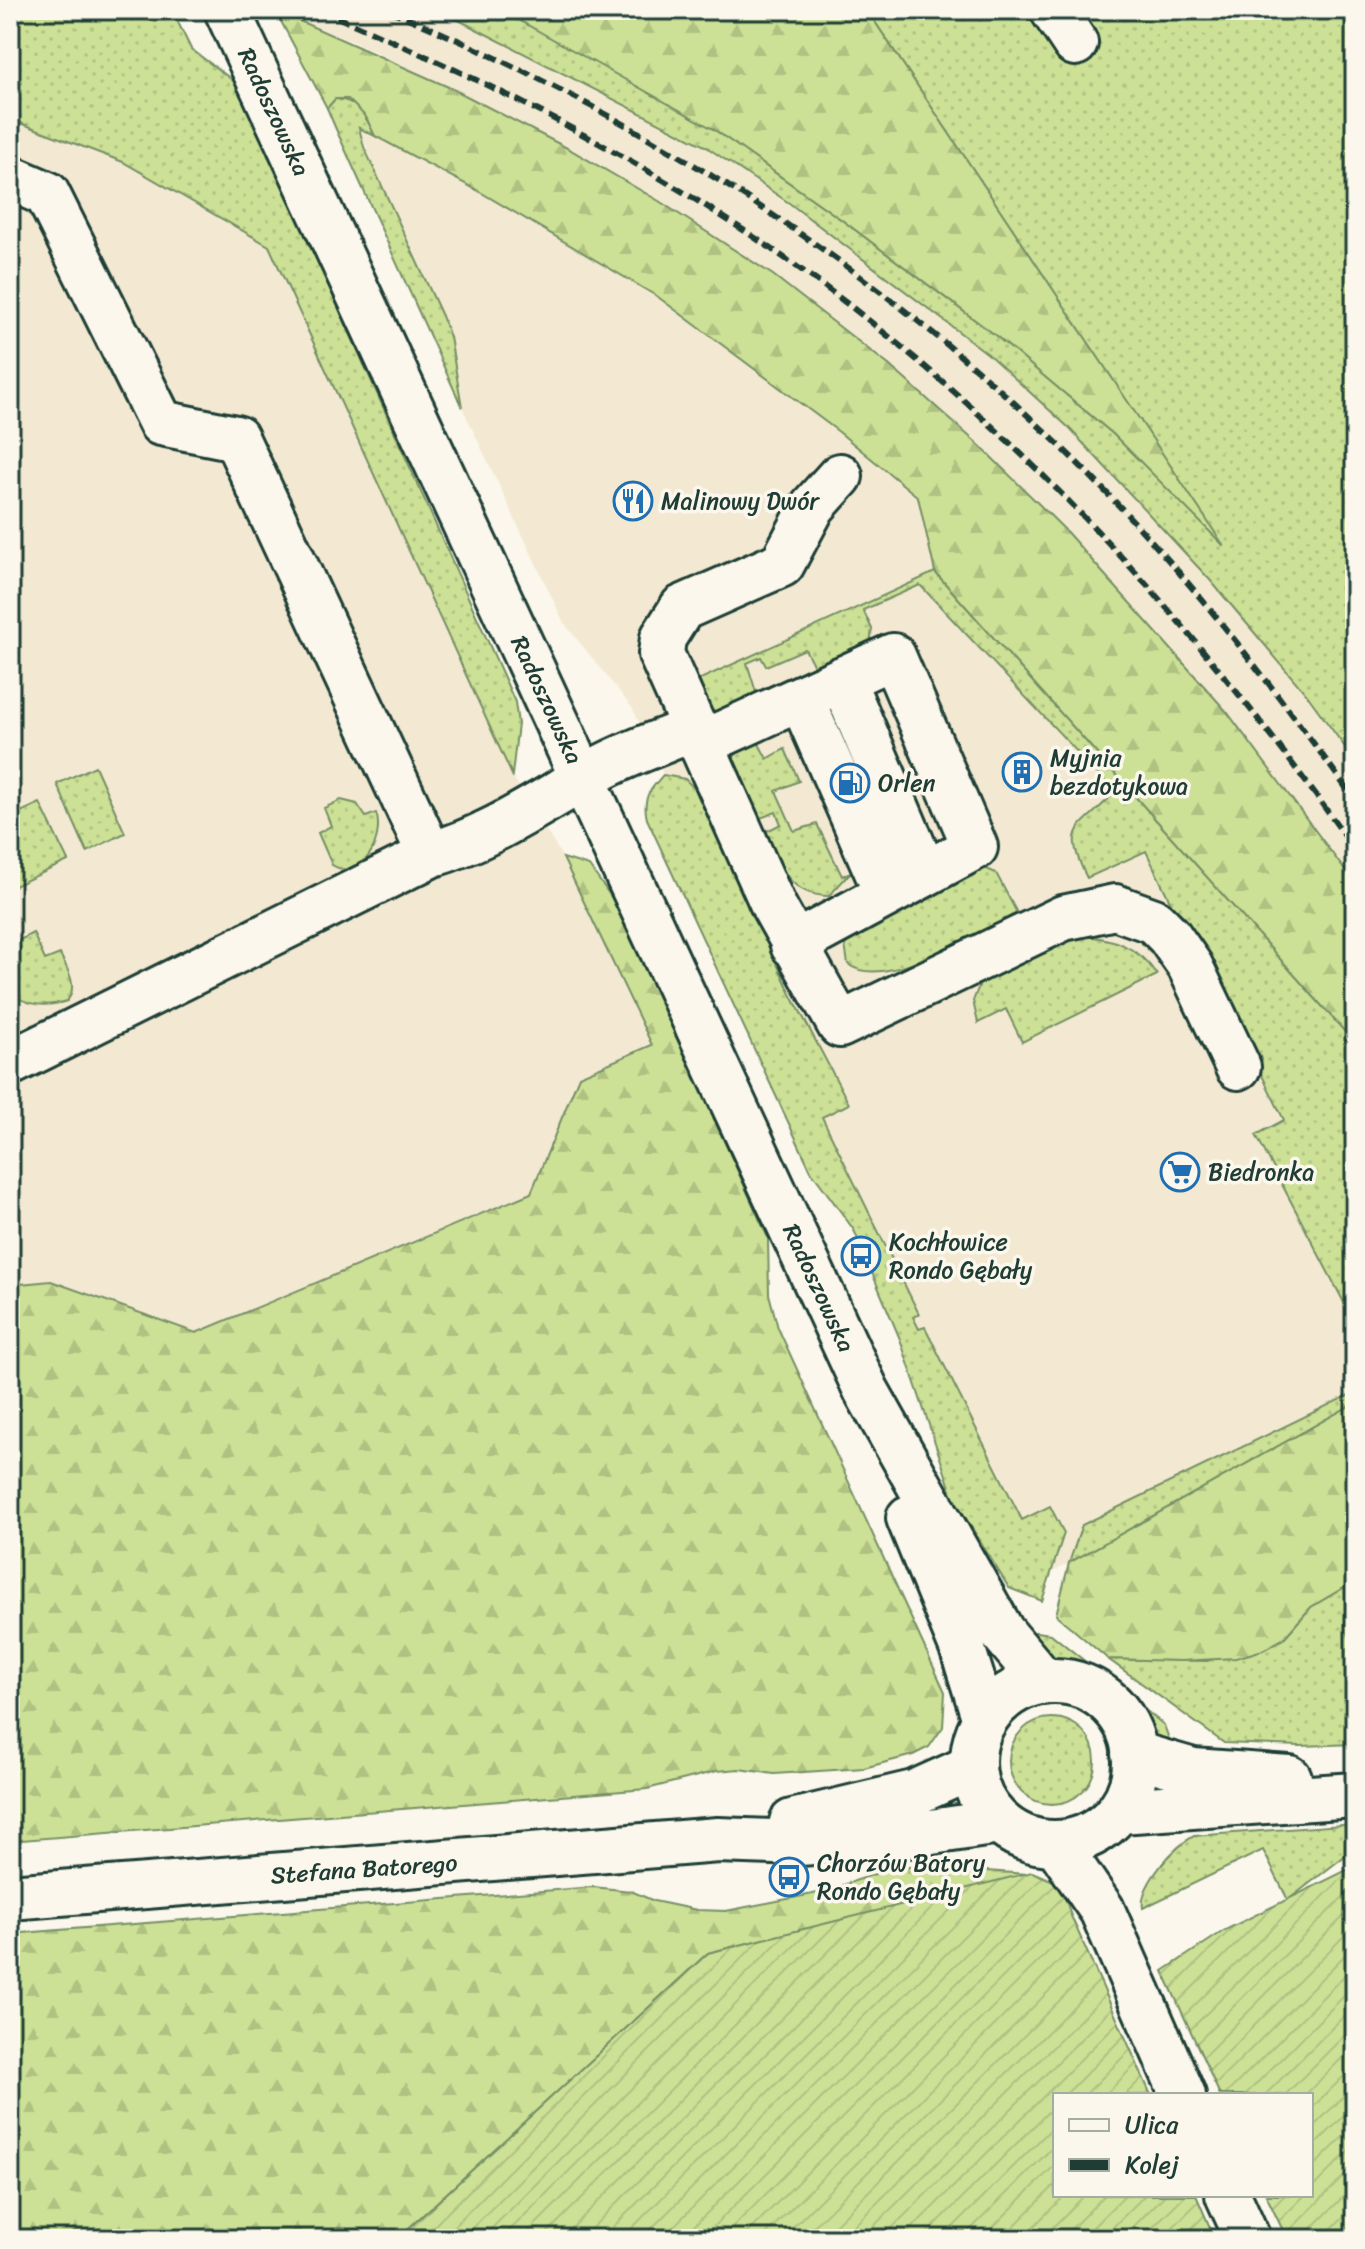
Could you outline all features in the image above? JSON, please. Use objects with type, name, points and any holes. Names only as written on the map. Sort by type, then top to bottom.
[{"type":"street","name":"Radoszowska","points":[[227,10],[866,1390],[1002,1632],[1044,1682]]},
{"type":"street","points":[[10,178],[47,194],[161,423],[236,438],[430,855]]},
{"type":"street","points":[[840,476],[813,506],[782,564],[682,608],[671,623],[661,654],[793,945],[840,1025],[1063,918],[1115,907],[1154,921],[1169,936],[1190,966],[1238,1067]]},
{"type":"street","points":[[10,1063],[430,855],[468,844],[509,824],[603,767],[821,689],[893,656],[975,847],[793,945]]},
{"type":"street","points":[[821,689],[906,882]]},
{"type":"street","name":"Radoszowska","points":[[866,1390],[911,1522],[963,1650],[985,1720]]},
{"type":"street","points":[[1182,2093],[1102,1910],[1089,1829],[1134,1775],[1134,1754],[1127,1729],[1113,1706],[1077,1685],[1044,1682],[1011,1692],[985,1720],[972,1767],[978,1792],[987,1810],[1017,1834],[1089,1829],[1355,1795]]},
{"type":"street","points":[[1134,1754],[1193,1771],[1355,1783]]},
{"type":"street","name":"Stefana Batorego","points":[[718,1840],[914,1793],[972,1767]]},
{"type":"street","name":"Stefana Batorego","points":[[10,1897],[718,1840],[800,1843],[918,1834],[999,1822]]},
{"type":"street","points":[[1229,2197],[1248,2239]]},
{"type":"shaded area","points":[[276,10],[439,10],[711,150],[899,283],[988,354],[1068,427],[1210,580],[1307,695],[1355,761],[1355,884],[1227,713],[1064,529],[979,445],[890,366],[773,275],[659,201],[570,149],[367,48]]},
{"type":"shaded area","points":[[10,119],[123,162],[269,246],[512,775],[563,858],[653,1045],[579,1076],[531,1193],[196,1333],[51,1281],[10,1286]]},
{"type":"shaded area","points":[[359,128],[475,189],[658,297],[839,432],[918,497],[935,573],[1355,1043],[1355,1403],[1035,1582],[633,709],[564,623],[462,407],[448,328],[386,198]]},
{"type":"green space","points":[[10,10],[172,10],[191,49],[239,85],[515,702],[518,724],[512,775],[269,246],[123,162],[10,119]]},
{"type":"green space","points":[[275,10],[453,89],[569,149],[659,201],[773,275],[890,366],[979,445],[1064,529],[1227,712],[1355,884],[1355,1043],[935,572],[918,497],[839,432],[658,297],[475,189],[375,136],[366,117],[348,99],[335,99],[327,108]]},
{"type":"green space","points":[[439,10],[524,10],[517,18],[715,130],[842,220],[995,335],[1113,434],[1220,541],[867,10],[1355,10],[1355,761],[1307,695],[1210,580],[1068,427],[988,354],[789,203],[705,146]]},
{"type":"green space","points":[[524,10],[867,10],[1224,546],[1113,434],[995,335],[842,220],[715,130],[517,19]]},
{"type":"green space","points":[[335,99],[355,106],[375,136],[359,128],[364,147],[450,337],[462,407],[327,108]]},
{"type":"green space","points":[[935,572],[1355,1043],[1355,1309],[1349,1312],[1256,1135],[1284,1120],[1198,945],[1192,947],[1146,851],[1087,878],[1075,847],[1075,837],[1084,822],[1115,792],[920,585],[863,610],[872,629],[870,644],[817,672],[805,649],[766,666],[761,657],[747,663],[756,692],[768,687],[772,693],[725,712],[710,712],[696,681]]},
{"type":"green space","points":[[777,729],[778,733],[758,742],[767,759],[785,749],[799,781],[776,791],[794,831],[817,824],[842,876],[851,872],[829,896],[804,890],[787,876],[765,832],[781,824],[776,812],[758,819],[732,759],[748,740]]},
{"type":"green space","points":[[95,766],[125,833],[87,852],[57,784]]},
{"type":"green space","points":[[663,775],[685,779],[697,791],[791,994],[849,1104],[822,1117],[919,1314],[913,1317],[919,1329],[925,1327],[1022,1520],[1050,1506],[1064,1533],[1042,1601],[1009,1588],[954,1499],[900,1339],[854,1230],[811,1171],[647,819],[645,806],[648,795]]},
{"type":"green space","points":[[341,800],[357,804],[366,817],[376,813],[378,823],[369,855],[353,868],[343,869],[332,865],[318,833],[331,826],[324,808]]},
{"type":"green space","points":[[40,803],[68,861],[10,888],[10,817]]},
{"type":"green space","points":[[563,858],[589,866],[620,909],[768,1238],[769,1294],[778,1328],[945,1692],[943,1727],[929,1747],[913,1755],[864,1768],[774,1774],[739,1769],[717,1771],[647,1789],[10,1841],[10,1285],[51,1281],[196,1333],[531,1193],[579,1076],[652,1045]]},
{"type":"green space","points":[[982,867],[996,873],[1017,913],[957,945],[907,965],[884,971],[864,971],[848,964],[845,945],[850,937]]},
{"type":"green space","points":[[33,933],[45,960],[60,954],[72,983],[67,1001],[29,1003],[10,990],[10,945]]},
{"type":"green space","points":[[1076,936],[1101,938],[1122,945],[1141,957],[1157,975],[1022,1042],[1006,1009],[978,1023],[973,1001],[981,981]]},
{"type":"green space","points":[[1355,1392],[1355,1403],[1069,1563],[1082,1525]]},
{"type":"green space","points":[[1355,1403],[1355,1581],[1311,1607],[1283,1639],[1263,1650],[1236,1658],[1181,1661],[1108,1659],[1056,1615],[1069,1563]]},
{"type":"green space","points":[[1355,1581],[1355,1744],[1300,1746],[1224,1743],[1108,1659],[1207,1661],[1283,1639],[1311,1607]]},
{"type":"green space","points":[[1023,1634],[1051,1634],[1164,1725],[1174,1753],[1142,1730],[1109,1686],[1082,1672],[1065,1668],[1038,1650]]},
{"type":"green space","points":[[1044,1718],[1060,1718],[1083,1730],[1092,1744],[1095,1761],[1092,1778],[1083,1792],[1060,1804],[1044,1804],[1028,1797],[1016,1785],[1009,1769],[1009,1753],[1016,1737],[1028,1725]]},
{"type":"green space","points":[[1355,1824],[1355,1848],[1288,1900],[1263,1850],[1143,1908],[1143,1899],[1152,1878],[1177,1848],[1194,1836]]},
{"type":"green space","points":[[919,1866],[1027,1874],[708,1953],[397,2239],[10,2239],[10,1934],[593,1887],[631,1891],[654,1901],[697,1910],[726,1911],[823,1892],[889,1869]]},
{"type":"green space","points":[[1355,1866],[1355,2239],[1287,2239],[1267,2197],[1313,2197],[1313,2093],[1219,2093],[1163,1971],[1225,1930]]},
{"type":"green space","points":[[1032,1872],[1061,1884],[1071,1916],[1150,2093],[1053,2093],[1053,2197],[1197,2197],[1215,2239],[397,2239],[708,1953]]},
{"type":"railway","points":[[320,10],[478,81],[682,191],[823,285],[910,354],[993,428],[1073,506],[1149,587],[1290,760],[1355,850]]},
{"type":"railway","points":[[389,10],[599,110],[699,168],[797,231],[890,299],[980,373],[1065,451],[1146,535],[1254,665],[1355,800]]},
{"type":"place","name":"Malinowy Dwór","points":[[633,501]]},
{"type":"place","name":"Myjnia bezdotykowa","points":[[1022,772]]},
{"type":"place","name":"Orlen","points":[[850,783]]},
{"type":"place","name":"Biedronka","points":[[1180,1172]]},
{"type":"place","name":"Kochłowice Rondo Gębały","points":[[861,1256]]},
{"type":"place","name":"Chorzów Batory Rondo Gębały","points":[[789,1877]]}]
